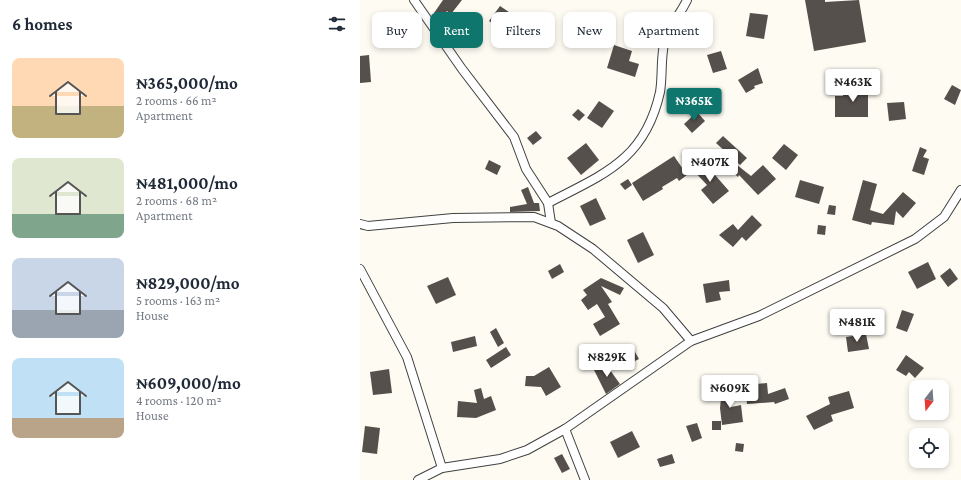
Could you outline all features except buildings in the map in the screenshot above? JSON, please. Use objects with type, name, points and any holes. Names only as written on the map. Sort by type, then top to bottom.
[{"type":"street","points":[[414,0],[462,69],[514,137],[526,169],[548,203],[551,223]]},
{"type":"street","points":[[548,203],[602,176],[617,166],[632,151],[646,130],[657,107],[663,77],[665,39],[687,0]]},
{"type":"street","points":[[418,480],[442,468],[500,459],[527,450],[565,429],[691,341],[759,316],[915,239],[944,217],[961,190]]},
{"type":"street","points":[[360,224],[368,226],[453,218],[499,216],[534,217],[551,223],[593,249],[662,308],[691,341]]},
{"type":"street","points":[[360,268],[407,357],[442,468]]},
{"type":"street","points":[[565,429],[585,480]]}]
